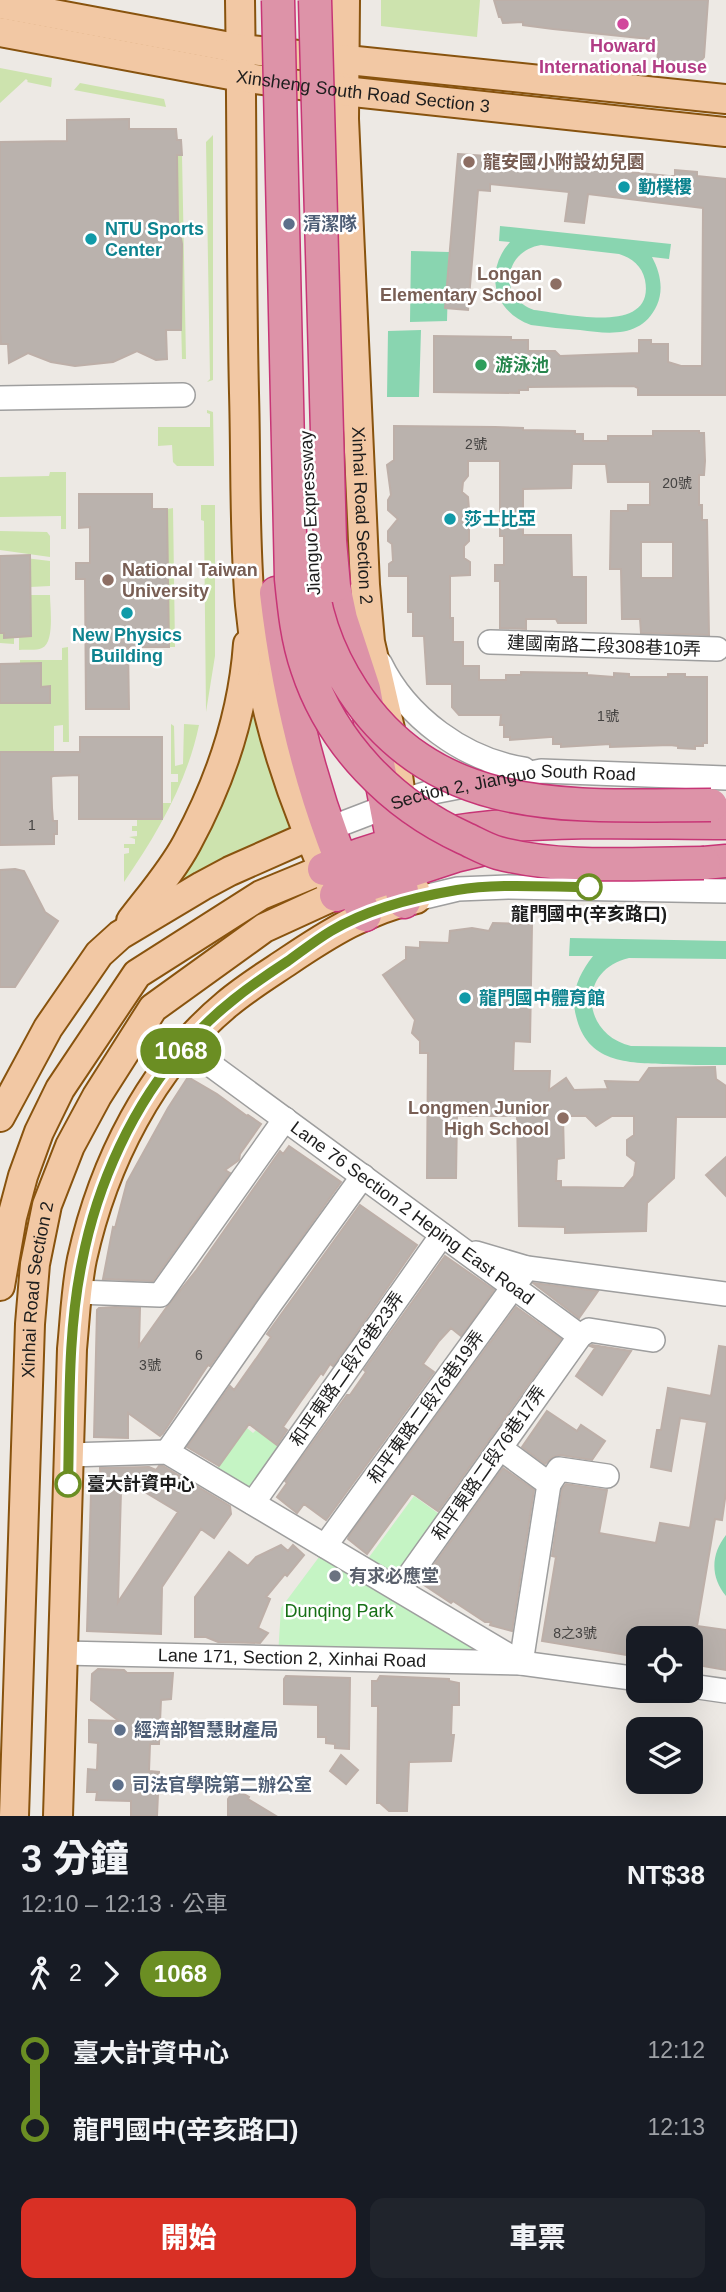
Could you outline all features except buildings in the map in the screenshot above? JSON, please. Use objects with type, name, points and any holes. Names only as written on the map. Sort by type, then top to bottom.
[{"type":"highway","points":[[259,0],[263,600],[289,688],[319,833],[345,892],[494,846],[537,841],[726,844]]},
{"type":"highway","name":"Jianguo Expressway","points":[[278,0],[291,579],[295,620],[307,669],[331,721],[357,758],[405,803],[440,827],[497,852],[557,862],[726,862]]},
{"type":"highway","name":"Jianguo Expressway","points":[[297,0],[310,573],[320,622],[344,677],[378,726],[403,747],[452,778],[486,791],[523,800],[586,805],[726,807]]},
{"type":"highway","points":[[315,0],[334,586],[393,804],[405,872]]},
{"type":"highway","points":[[405,872],[492,825],[726,823]]},
{"type":"main road","points":[[0,1117],[48,1028],[99,954],[120,935],[186,845],[222,766],[239,706],[247,657],[263,600],[242,277],[240,0]]},
{"type":"main road","name":"Xinhai Road Section 2","points":[[345,0],[344,91],[356,418],[370,642],[394,746],[393,804]]},
{"type":"main road","name":"Xinsheng South Road Section 3","points":[[0,4],[344,91],[726,132]]},
{"type":"main road","name":"Xinsheng South Road Section 3","points":[[0,32],[240,63],[344,60],[726,99]]},
{"type":"main road","points":[[120,935],[229,871],[319,833]]},
{"type":"main road","name":"Xinhai Road Section 2","points":[[58,1816],[77,1292],[92,1220],[108,1171],[138,1114],[185,1045],[226,1005],[332,930],[345,892]]},
{"type":"main road","name":"Xinhai Road Section 2","points":[[0,1286],[12,1217],[39,1132],[60,1090],[137,974],[261,895],[345,892]]},
{"type":"main road","name":"Xinhai Road Section 2","points":[[14,1816],[30,1324],[35,1264],[47,1205],[80,1126],[153,1009],[264,928],[345,892]]},
{"type":"street","points":[[0,398],[183,395]]},
{"type":"street","points":[[370,642],[385,674],[431,727],[460,747],[492,761],[541,771]]},
{"type":"street","name":"建國南路二段308巷10弄","points":[[490,642],[717,649]]},
{"type":"street","name":"Section 2, Jianguo South Road","points":[[319,833],[393,804],[448,788],[541,771],[726,778]]},
{"type":"street","points":[[405,872],[458,889],[508,887],[726,891]]},
{"type":"street","name":"Lane 76 Section 2 Heping East Road","points":[[185,1045],[580,1336]]},
{"type":"street","points":[[77,1292],[160,1294],[285,1119]]},
{"type":"street","points":[[167,1452],[363,1177]]},
{"type":"street","points":[[451,1241],[527,1268],[726,1294]]},
{"type":"street","name":"和平東路二段76巷23弄","points":[[253,1503],[451,1241]]},
{"type":"street","name":"和平東路二段76巷19弄","points":[[325,1546],[527,1268]]},
{"type":"street","points":[[580,1336],[589,1330],[653,1340]]},
{"type":"street","name":"和平東路二段76巷17弄","points":[[399,1590],[580,1336]]},
{"type":"street","points":[[500,1448],[549,1484]]},
{"type":"street","points":[[69,1455],[167,1452],[521,1663],[549,1484],[559,1469],[607,1476]]},
{"type":"street","name":"Lane 171, Section 2, Xinhai Road","points":[[63,1653],[521,1663],[626,1677]]},
{"type":"street","points":[[703,1688],[726,1691]]},
{"type":"green space","points":[[381,0],[480,0],[477,37],[381,26]]},
{"type":"green space","points":[[0,68],[52,78],[51,87],[27,82],[26,79],[0,103]]},
{"type":"green space","points":[[80,83],[164,99],[166,107],[74,90]]},
{"type":"green space","points":[[213,135],[213,380],[207,382],[210,379],[206,142]]},
{"type":"green space","points":[[177,155],[182,155],[186,359],[182,359]]},
{"type":"green space","points":[[500,226],[671,244],[669,259],[652,257],[661,287],[651,316],[634,328],[614,333],[531,325],[508,311],[496,290],[495,278],[502,253],[510,242],[499,241]],"holes":[[[541,245],[619,254],[636,263],[645,280],[645,298],[637,309],[623,315],[585,317],[534,310],[522,304],[510,285],[513,265],[519,256]]]},
{"type":"green space","points":[[411,251],[449,252],[447,321],[410,322]]},
{"type":"green space","points":[[421,330],[419,397],[387,397],[388,331]]},
{"type":"green space","points":[[207,410],[213,412],[214,466],[177,466],[173,462],[172,445],[158,446],[158,427],[210,427],[210,414]]},
{"type":"green space","points":[[50,472],[66,472],[66,529],[61,529],[61,516],[0,517],[0,477],[49,476]]},
{"type":"green space","points":[[201,505],[215,505],[215,656],[206,712],[204,521],[201,520]]},
{"type":"green space","points":[[173,508],[175,647],[169,647],[167,509]]},
{"type":"green space","points":[[0,531],[47,532],[50,536],[50,557],[0,550]]},
{"type":"green space","points":[[0,555],[50,561],[50,586],[30,587],[31,595],[50,595],[49,639],[42,648],[19,650],[19,637],[14,638],[14,644],[0,643]]},
{"type":"green space","points":[[68,647],[69,742],[63,742],[63,725],[54,726],[54,752],[26,752],[26,804],[0,805],[0,664],[20,664],[20,660],[62,660],[62,648]]},
{"type":"green space","points":[[252,717],[257,720],[290,827],[222,860],[168,891]]},
{"type":"green space","points":[[171,724],[174,726],[175,766],[183,764],[184,724],[199,725],[179,788],[169,807],[162,820],[162,803],[171,803],[171,782],[178,782],[178,774],[171,774]]},
{"type":"green space","points":[[137,820],[162,820],[124,882],[124,854],[129,853],[129,848],[124,848],[124,844],[135,844],[135,839],[129,837],[137,836],[137,831],[132,831],[132,826],[137,826]]},
{"type":"green space","points":[[570,938],[726,941],[726,959],[629,958],[612,965],[600,975],[592,1002],[602,1029],[614,1039],[631,1046],[726,1047],[726,1065],[637,1063],[599,1052],[581,1032],[574,1008],[577,984],[593,956],[569,956]]},
{"type":"green space","points":[[247,1428],[253,1433],[256,1430],[285,1452],[256,1494],[215,1470]]},
{"type":"green space","points":[[414,1496],[446,1519],[403,1581],[367,1560]]},
{"type":"green space","points":[[726,1535],[726,1596],[717,1581],[714,1566],[717,1550]]},
{"type":"green space","name":"Dunqing Park","points":[[325,1549],[480,1644],[474,1659],[278,1655],[281,1608]]},
{"type":"bus line","name":"1068","points":[[68,1484],[72,1349],[77,1292],[92,1220],[108,1171],[138,1114],[185,1045],[226,1005],[258,981],[332,930],[365,915],[458,889],[589,887]]},
{"type":"place","name":"Howard International House","points":[[623,24]]},
{"type":"place","name":"龍安國小附設幼兒園","points":[[469,162]]},
{"type":"place","name":"勤樸樓","points":[[624,187]]},
{"type":"place","name":"清潔隊","points":[[289,224]]},
{"type":"place","name":"NTU Sports Center","points":[[91,239]]},
{"type":"place","name":"Longan Elementary School","points":[[556,284]]},
{"type":"place","name":"游泳池","points":[[481,365]]},
{"type":"place","name":"莎士比亞","points":[[450,519]]},
{"type":"place","name":"National Taiwan University","points":[[108,580]]},
{"type":"place","name":"New Physics Building","points":[[127,613]]},
{"type":"place","name":"龍門國中(辛亥路口)","points":[[589,887]]},
{"type":"place","name":"龍門國中體育館","points":[[465,998]]},
{"type":"place","name":"Longmen Junior High School","points":[[563,1118]]},
{"type":"place","name":"臺大計資中心","points":[[68,1484]]},
{"type":"place","name":"有求必應堂","points":[[335,1576]]},
{"type":"place","name":"經濟部智慧財產局","points":[[120,1730]]},
{"type":"place","name":"司法官學院第二辦公室","points":[[118,1785]]}]
